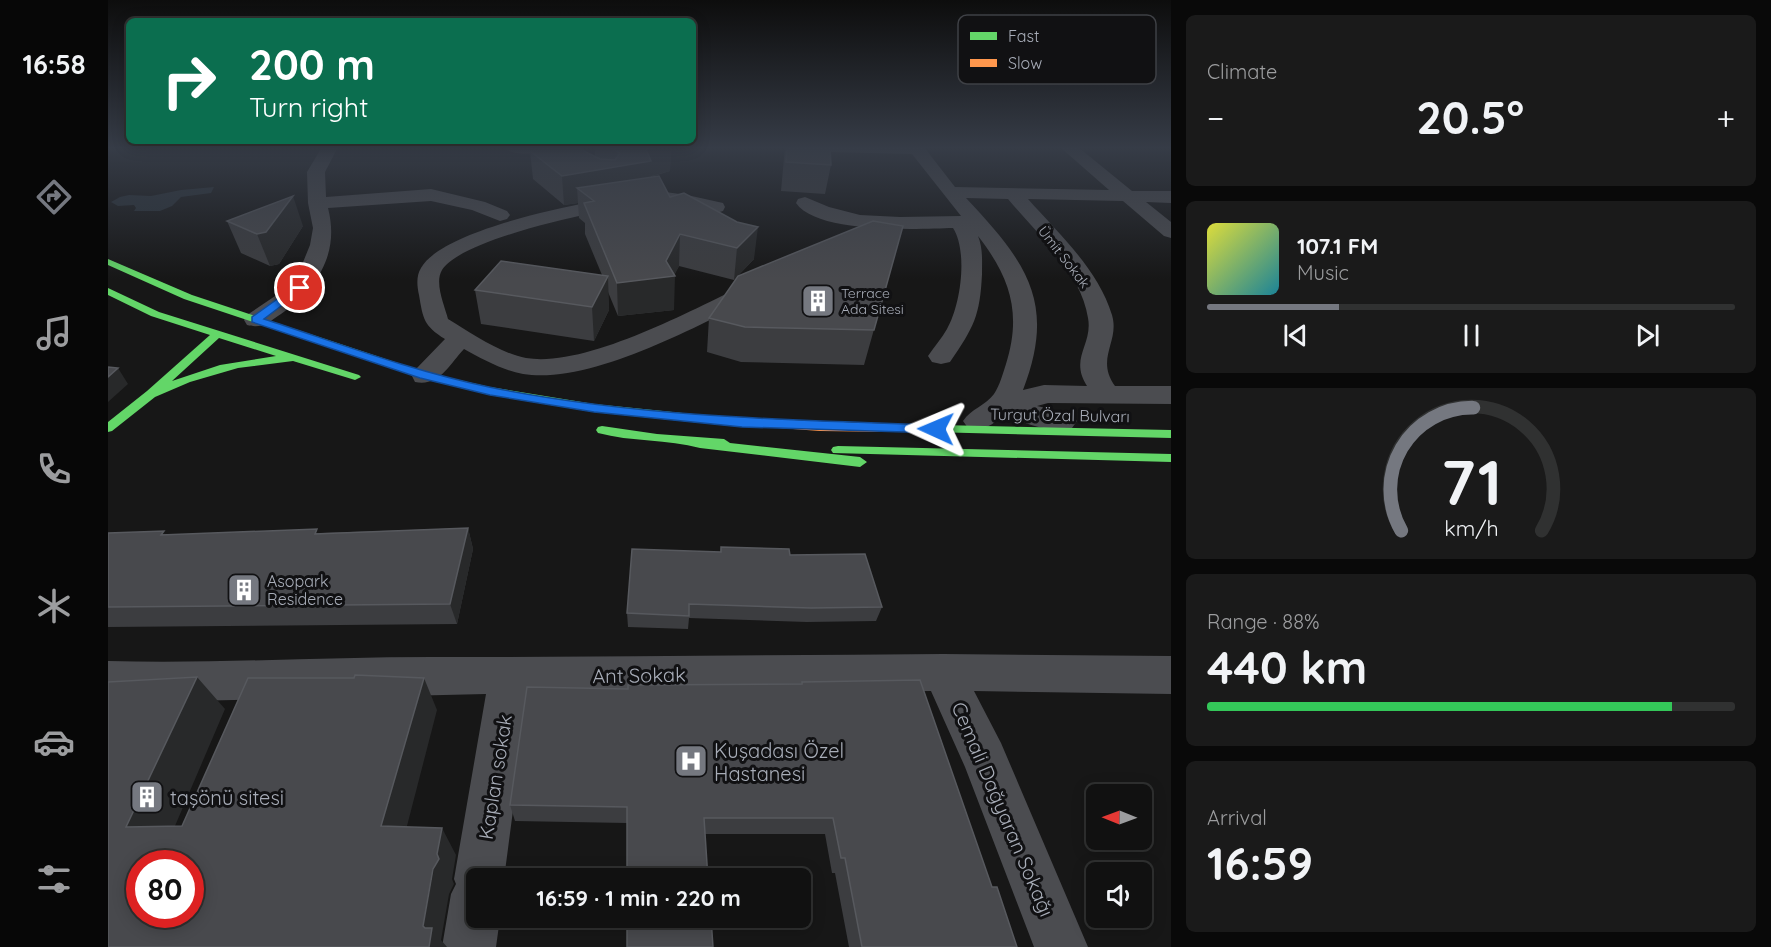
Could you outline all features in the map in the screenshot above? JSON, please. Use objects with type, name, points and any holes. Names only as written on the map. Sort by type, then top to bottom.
[{"type":"main road","name":"Turgut Özal Bulvarı","points":[[108,262],[188,297],[424,376],[490,391],[594,408],[742,423],[820,427],[1171,434]]},
{"type":"main road","points":[[108,291],[155,314],[367,381]]},
{"type":"main road","points":[[108,428],[151,394],[217,334]]},
{"type":"main road","points":[[151,394],[186,378],[221,366],[259,359],[293,358]]},
{"type":"main road","points":[[820,427],[978,421],[1171,422]]},
{"type":"main road","points":[[584,427],[831,460],[1171,472]]},
{"type":"main road","points":[[657,438],[820,449],[1171,458]]},
{"type":"street","points":[[256,320],[292,295],[307,279],[320,245],[323,228],[317,191]]},
{"type":"street","points":[[1122,191],[1171,232]]},
{"type":"street","points":[[978,421],[1005,398],[1021,361],[1025,344],[1026,302],[1020,284],[1007,261],[967,220],[951,192],[1012,192],[1171,205]]},
{"type":"street","name":"Ümit Sokak","points":[[1012,192],[1067,257],[1093,293],[1101,320],[1093,356],[1093,372],[1106,394]]},
{"type":"street","points":[[317,202],[431,195],[478,206],[500,216]]},
{"type":"street","points":[[716,207],[680,198],[660,197],[615,202],[556,216],[462,246],[439,259],[431,269],[429,286],[437,323],[460,338],[521,365],[537,368],[558,366],[616,351],[781,278]]},
{"type":"street","points":[[1134,201],[1171,197]]},
{"type":"street","points":[[805,203],[815,210],[865,221],[967,220]]},
{"type":"street","points":[[941,356],[960,328],[969,305],[972,250],[967,220]]},
{"type":"street","points":[[424,376],[460,338]]},
{"type":"street","points":[[1005,398],[1032,399],[1044,394],[1171,395]]},
{"type":"street","points":[[1005,398],[1018,411],[1034,418],[1062,421]]},
{"type":"street","name":"Ant Sokak","points":[[108,680],[189,682],[943,672],[1171,675]]},
{"type":"street","name":"Cemali Dağyaran Sokağı","points":[[943,672],[985,759],[1061,947]]},
{"type":"street","name":"Kaplan sokak","points":[[481,868],[510,676]]},
{"type":"street","points":[[469,947],[472,928]]},
{"type":"shaded area","points":[[175,191],[212,191],[181,197],[172,206],[160,211],[134,211],[136,208],[134,205],[118,206],[111,202],[129,195],[151,196]]},
{"type":"building","points":[[581,191],[667,191],[670,197],[684,193],[737,222],[758,227],[737,248],[680,234],[666,261],[675,276],[617,283],[584,203],[594,201]]},
{"type":"building","points":[[293,196],[266,232],[257,234],[227,221]]},
{"type":"building","points":[[873,221],[903,226],[874,330],[745,327],[709,318],[738,276]]},
{"type":"building","points":[[501,261],[608,276],[592,307],[475,290]]},
{"type":"building","points":[[108,367],[118,368],[108,377]]},
{"type":"building","points":[[468,528],[450,604],[108,607],[108,533],[164,531],[161,535],[317,529],[315,534]]},
{"type":"building","points":[[721,547],[789,549],[790,555],[865,554],[882,607],[811,608],[689,604],[689,616],[627,613],[632,549],[721,552]]},
{"type":"building","points":[[355,675],[424,678],[381,826],[442,828],[437,854],[439,859],[433,869],[423,926],[432,928],[429,947],[108,947],[108,682],[197,677],[126,827],[182,826],[248,678],[354,678]]},
{"type":"building","points":[[920,680],[992,887],[997,887],[1017,947],[862,947],[845,858],[841,858],[833,818],[704,818],[707,868],[627,868],[627,807],[510,805],[527,687],[628,689],[628,685],[802,684],[802,682]]},
{"type":"building","points":[[627,928],[712,928],[713,947],[627,947]]},
{"type":"traffic: fast","points":[[108,262],[188,297],[425,376],[490,391],[594,408],[702,419]]},
{"type":"traffic: fast","points":[[108,291],[155,314],[355,377]]},
{"type":"traffic: fast","points":[[108,428],[151,394],[217,334]]},
{"type":"traffic: fast","points":[[151,394],[220,369],[274,359],[293,358]]},
{"type":"traffic: fast","points":[[895,428],[1171,434]]},
{"type":"traffic: fast","points":[[602,430],[657,438],[724,443]]},
{"type":"traffic: fast","points":[[700,444],[860,462]]},
{"type":"traffic: fast","points":[[838,450],[1171,458]]},
{"type":"traffic: slow","points":[[702,419],[820,427],[895,428]]},
{"type":"place","name":"Terrace Ada Sitesi","points":[[818,301]]},
{"type":"place","name":"Asopark Residence","points":[[244,590]]},
{"type":"place","name":"Kuşadası Özel Hastanesi","points":[[691,761]]},
{"type":"place","name":"taşönü sitesi","points":[[147,797]]},
{"type":"route","points":[[300,288],[256,320],[424,376],[490,391],[594,408],[742,423],[936,429]]}]
